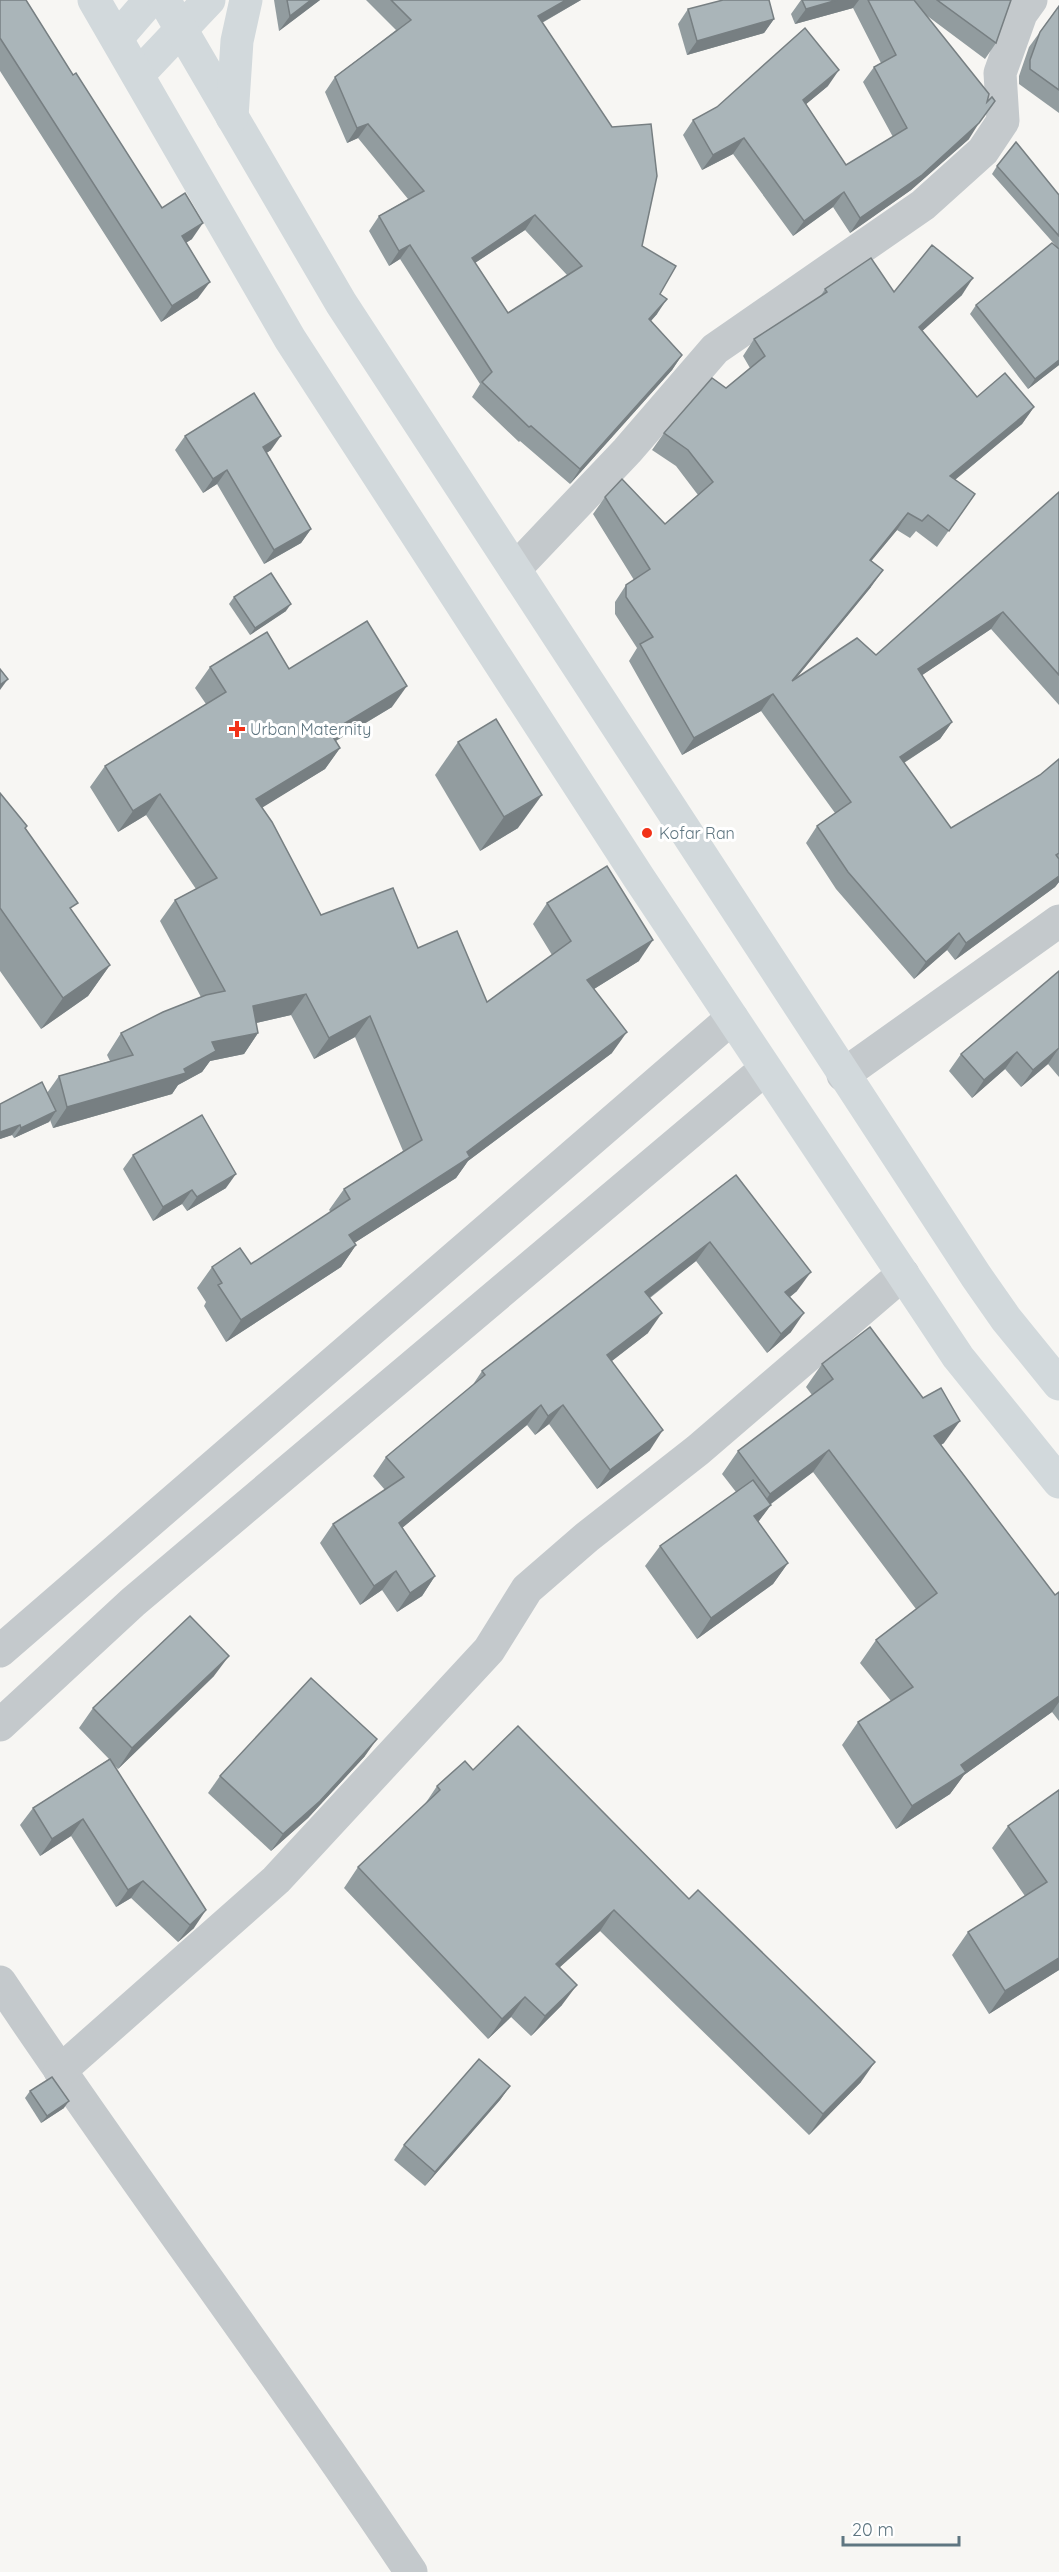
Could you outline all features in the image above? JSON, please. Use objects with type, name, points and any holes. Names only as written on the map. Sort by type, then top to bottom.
[{"type":"main road","points":[[94,0],[291,339],[765,1069],[958,1357],[1059,1482]]},
{"type":"main road","points":[[117,38],[150,0]]},
{"type":"main road","points":[[164,0],[341,303],[975,1276],[1006,1319],[1059,1384]]},
{"type":"main road","points":[[138,75],[209,0]]},
{"type":"main road","points":[[232,117],[237,41],[246,0]]},
{"type":"street","points":[[515,569],[627,451],[715,349],[923,205],[983,151],[1003,121],[1000,73],[1021,14],[1030,0]]},
{"type":"street","points":[[843,1075],[1059,921]]},
{"type":"street","points":[[0,1651],[732,1018]]},
{"type":"street","points":[[0,1725],[133,1602],[765,1069]]},
{"type":"street","points":[[60,2071],[276,1880],[489,1650],[527,1589],[587,1537],[698,1450],[903,1274]]},
{"type":"street","points":[[0,1982],[411,2572]]},
{"type":"building","points":[[0,0],[26,0],[73,75],[76,73],[162,208],[185,193],[203,223],[182,236],[210,282],[172,306],[0,38]]},
{"type":"building","points":[[287,0],[311,0],[290,16]]},
{"type":"building","points":[[391,0],[566,0],[538,16],[612,127],[651,124],[657,176],[642,246],[676,266],[660,294],[667,299],[649,319],[682,355],[580,469],[531,426],[529,427],[482,382],[492,372],[410,245],[399,251],[379,216],[424,191],[368,124],[357,128],[335,77],[411,20]],"holes":[[[535,215],[582,266],[508,313],[472,258]]]},
{"type":"building","points":[[723,0],[769,0],[774,19],[697,41],[688,9]]},
{"type":"building","points":[[802,0],[837,0],[806,9]]},
{"type":"building","points":[[868,0],[914,0],[989,94],[987,102],[992,97],[995,101],[979,123],[922,175],[860,218],[844,192],[804,221],[744,138],[713,155],[693,120],[717,107],[805,28],[839,70],[803,100],[846,165],[907,128],[874,67],[896,55]]},
{"type":"building","points":[[937,0],[1011,0],[996,43]]},
{"type":"building","points":[[1059,6],[1059,90],[1030,69],[1030,60],[1040,32]]},
{"type":"building","points":[[1016,142],[1059,195],[1059,236],[997,166]]},
{"type":"building","points":[[1052,243],[1059,249],[1059,360],[1035,379],[976,305]]},
{"type":"building","points":[[932,245],[973,278],[919,327],[977,397],[1005,373],[1034,407],[950,476],[975,494],[949,531],[928,515],[922,521],[908,513],[870,560],[883,570],[792,681],[857,638],[876,655],[1059,492],[1059,675],[1003,612],[918,669],[952,722],[900,757],[951,828],[1040,775],[1059,759],[1059,853],[1056,855],[1059,859],[1059,876],[966,943],[959,933],[926,962],[848,872],[817,826],[851,802],[773,694],[694,738],[640,644],[653,637],[626,597],[626,585],[650,569],[605,497],[622,479],[665,524],[713,482],[688,450],[664,433],[712,378],[726,388],[765,356],[754,339],[827,292],[825,289],[871,258],[894,292]]},
{"type":"building","points":[[254,393],[281,436],[263,447],[311,529],[274,550],[227,470],[213,479],[185,436]]},
{"type":"building","points":[[271,573],[291,604],[255,628],[234,597]]},
{"type":"building","points":[[367,621],[407,686],[330,732],[340,748],[256,799],[272,822],[321,915],[393,888],[418,948],[457,931],[487,1002],[571,941],[547,903],[607,866],[653,940],[587,980],[627,1032],[467,1152],[470,1157],[349,1235],[356,1245],[241,1320],[218,1285],[222,1283],[212,1267],[240,1248],[251,1264],[350,1199],[344,1189],[422,1140],[370,1016],[329,1038],[306,994],[253,1006],[258,1033],[212,1042],[216,1051],[184,1069],[186,1073],[67,1107],[59,1076],[133,1055],[121,1033],[163,1012],[206,995],[225,991],[175,900],[217,878],[160,794],[133,811],[105,766],[226,692],[210,667],[267,632],[289,669]]},
{"type":"building","points":[[0,669],[8,679],[0,685]]},
{"type":"building","points":[[496,719],[542,795],[504,817],[458,742]]},
{"type":"building","points":[[0,793],[27,826],[25,828],[78,903],[70,908],[110,965],[63,998],[0,908]]},
{"type":"building","points":[[1059,971],[1059,1048],[1033,1070],[1017,1052],[984,1080],[961,1054]]},
{"type":"building","points":[[42,1082],[56,1111],[21,1128],[20,1125],[0,1132],[0,1104]]},
{"type":"building","points":[[202,1115],[236,1174],[197,1197],[192,1190],[163,1207],[133,1155]]},
{"type":"building","points":[[736,1175],[811,1272],[785,1292],[804,1313],[781,1334],[710,1242],[645,1292],[662,1313],[607,1355],[663,1430],[610,1470],[563,1405],[548,1416],[541,1405],[399,1523],[435,1576],[410,1593],[396,1571],[374,1586],[333,1524],[404,1477],[386,1457],[485,1375],[482,1371]]},
{"type":"building","points":[[870,1327],[923,1398],[941,1388],[960,1421],[934,1436],[1055,1595],[1059,1592],[1059,1696],[961,1765],[966,1772],[912,1806],[858,1722],[913,1687],[876,1640],[937,1593],[829,1450],[770,1494],[738,1451],[833,1379],[822,1364]]},
{"type":"building","points":[[753,1480],[771,1505],[754,1516],[788,1563],[711,1618],[660,1546]]},
{"type":"building","points":[[190,1616],[229,1656],[132,1748],[93,1708]]},
{"type":"building","points":[[311,1678],[377,1739],[320,1801],[283,1834],[220,1776]]},
{"type":"building","points":[[518,1726],[689,1899],[698,1890],[875,2062],[823,2114],[614,1910],[556,1964],[577,1985],[545,2016],[525,1997],[502,2019],[358,1867],[440,1790],[437,1786],[465,1761],[473,1770]]},
{"type":"building","points":[[110,1759],[206,1910],[190,1925],[143,1881],[128,1890],[83,1819],[52,1839],[33,1808]]},
{"type":"building","points":[[1059,1790],[1059,1958],[1005,1991],[968,1932],[1047,1882],[1008,1826]]},
{"type":"building","points":[[479,2059],[510,2086],[435,2172],[404,2145]]},
{"type":"building","points":[[52,2077],[69,2101],[47,2116],[30,2091]]},
{"type":"place","name":"Urban Maternity","points":[[237,729]]},
{"type":"place","name":"Kofar Ran","points":[[647,833]]}]
